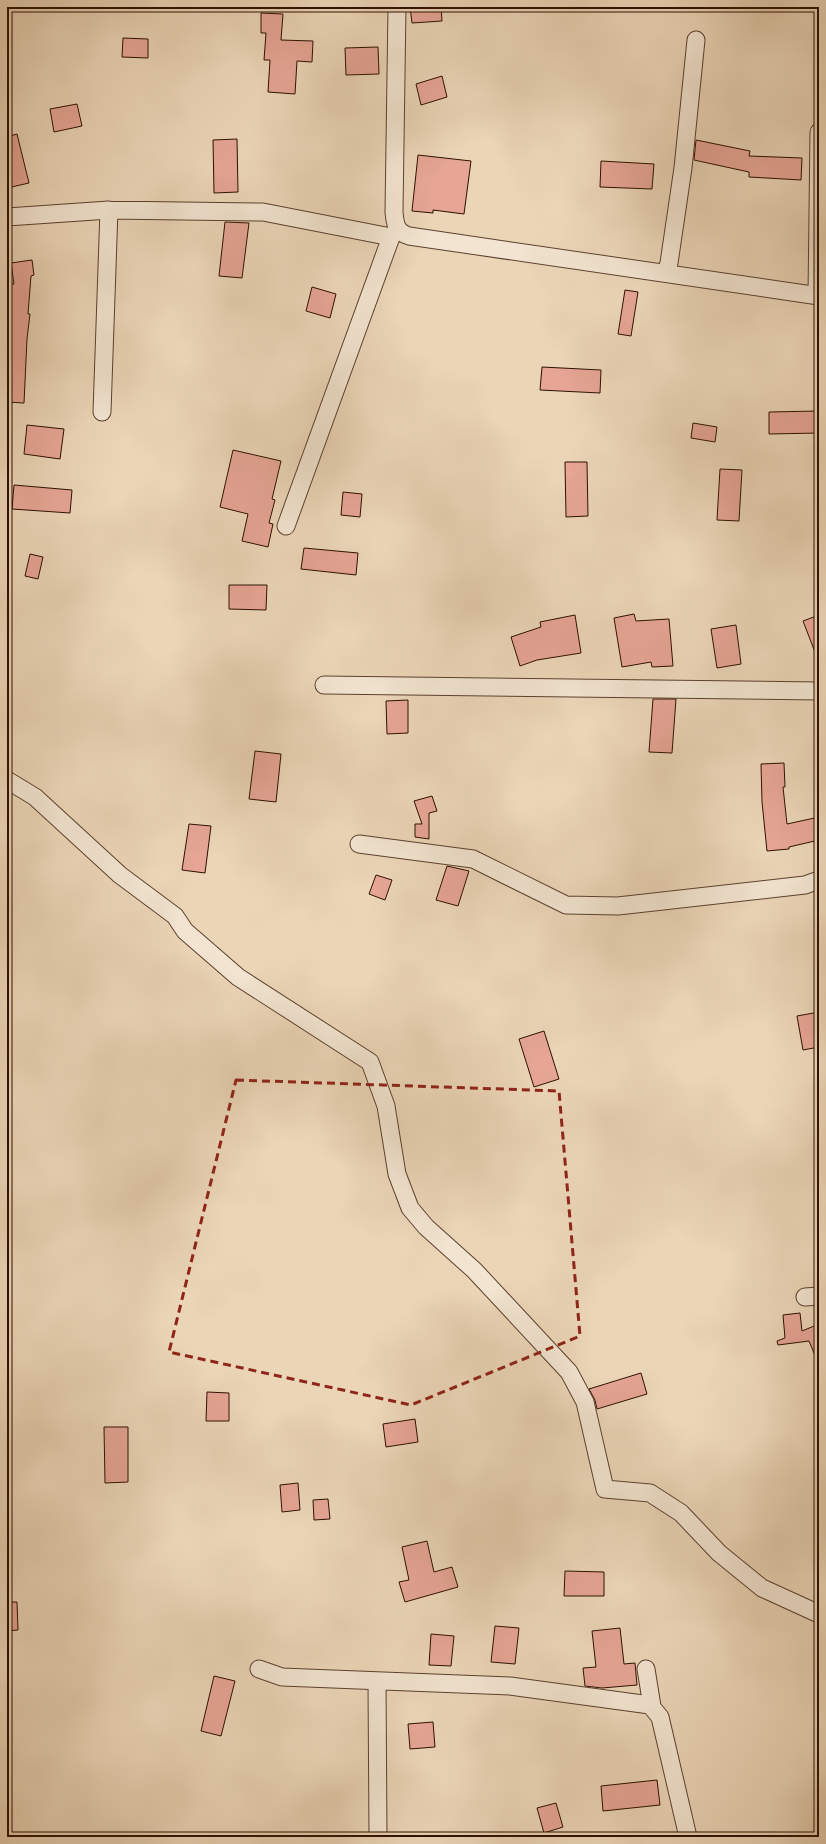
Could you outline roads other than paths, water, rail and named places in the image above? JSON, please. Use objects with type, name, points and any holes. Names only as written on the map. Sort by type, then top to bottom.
[{"type":"street","points":[[397,7],[394,212],[396,226],[402,234],[818,296],[819,132]]},
{"type":"street","points":[[666,274],[669,263],[683,168],[696,40]]},
{"type":"street","points":[[7,217],[109,210],[263,212],[391,237],[286,526]]},
{"type":"street","points":[[102,412],[109,210]]},
{"type":"street","points":[[324,685],[819,691]]},
{"type":"street","points":[[7,780],[35,797],[120,875],[175,916],[185,931],[238,977],[370,1062],[386,1106],[397,1174],[410,1208],[426,1227],[474,1270],[569,1372],[585,1402],[605,1489],[650,1493],[681,1513],[719,1553],[762,1588],[819,1614]]},
{"type":"street","points":[[359,844],[473,859],[566,905],[618,906],[804,885],[819,880]]},
{"type":"street","points":[[259,1669],[282,1676],[510,1686],[650,1706],[660,1717],[688,1837]]},
{"type":"street","points":[[646,1669],[652,1706],[650,1706]]},
{"type":"street","points":[[377,1680],[378,1837]]}]
